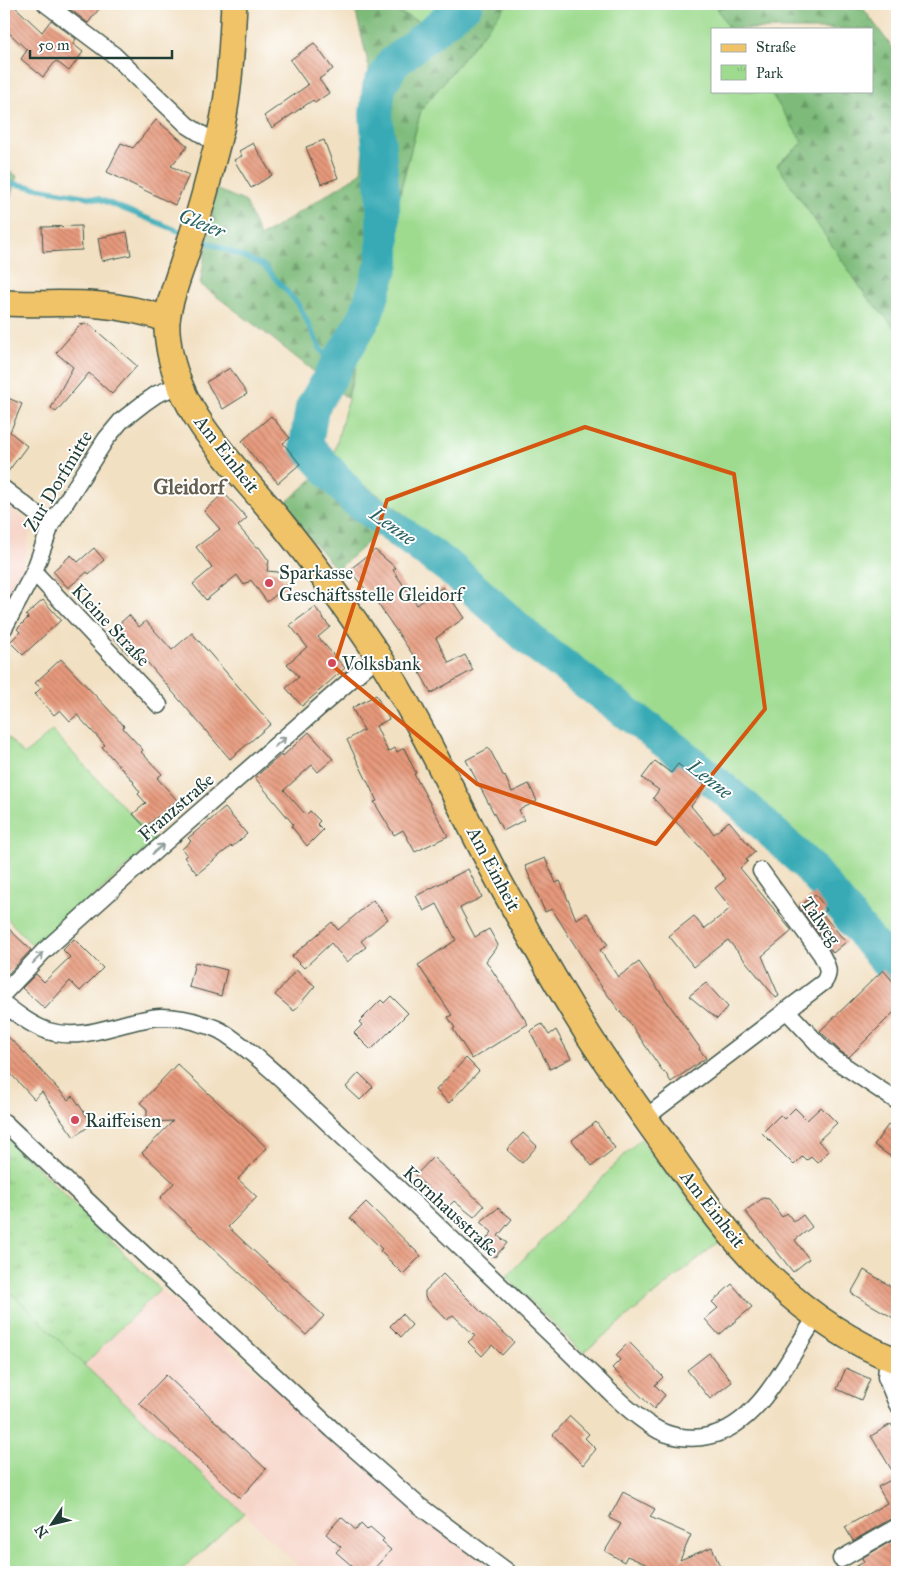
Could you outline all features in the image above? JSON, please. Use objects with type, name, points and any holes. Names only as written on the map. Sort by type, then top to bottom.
[{"type":"main road","name":"Am Einheit","points":[[234,4],[225,110],[199,213],[167,319],[167,335],[171,356],[180,385],[192,410],[210,437],[323,575],[378,656],[433,753],[537,949],[588,1035],[694,1186],[726,1228],[775,1282],[818,1316],[860,1343],[893,1359]]},
{"type":"main road","points":[[4,303],[98,305],[132,309],[167,319]]},
{"type":"street","points":[[46,4],[114,55],[187,125],[217,144]]},
{"type":"street","name":"Zur Dorfmitte","points":[[4,628],[34,572],[51,525],[106,439],[130,414],[157,394],[180,385]]},
{"type":"street","points":[[4,489],[51,525]]},
{"type":"street","name":"Kleine Straße","points":[[34,572],[159,705]]},
{"type":"street","name":"Franzstraße","points":[[4,993],[43,952],[378,656]]},
{"type":"street","name":"Talweg","points":[[645,1118],[824,982],[829,972],[821,954],[760,871]]},
{"type":"street","name":"Kornhausstraße","points":[[4,1004],[27,1021],[48,1031],[60,1033],[93,1032],[160,1017],[196,1021],[225,1034],[269,1068],[446,1233],[613,1394],[654,1428],[671,1436],[706,1437],[724,1432],[738,1424],[752,1411],[770,1389],[818,1316]]},
{"type":"street","points":[[786,1010],[823,1050],[897,1101]]},
{"type":"street","points":[[4,1122],[333,1430],[418,1505],[508,1572]]},
{"type":"street","points":[[893,1359],[886,1377],[897,1404]]},
{"type":"street","points":[[840,1559],[897,1527]]},
{"type":"highlighted area","points":[[585,427],[734,474],[765,709],[656,844],[477,784],[334,667],[387,500]]},
{"type":"shaded area","points":[[4,502],[31,524],[21,577],[4,606]]},
{"type":"shaded area","points":[[160,1289],[416,1508],[498,1572],[304,1572],[244,1513],[84,1365]]},
{"type":"green space","points":[[354,4],[378,4],[423,23],[447,4],[507,4],[421,110],[347,398],[200,284],[216,189],[246,202],[260,237],[361,173],[369,67]]},
{"type":"green space","points":[[378,4],[447,4],[423,23]]},
{"type":"green space","points":[[507,4],[715,4],[728,28],[711,28],[711,92],[771,92],[803,143],[777,164],[867,297],[897,330],[897,968],[807,846],[661,724],[553,654],[402,512],[332,462],[421,110]]},
{"type":"green space","points":[[715,4],[860,4],[897,54],[897,330],[867,297],[777,165],[803,143],[771,92],[874,92],[874,28],[728,28]]},
{"type":"green space","points":[[4,168],[17,176],[8,205],[4,203]]},
{"type":"green space","points":[[332,462],[402,512],[337,570],[282,506]]},
{"type":"green space","points":[[52,731],[156,841],[35,948],[4,915],[4,733],[24,755]]},
{"type":"green space","points":[[4,1135],[160,1289],[84,1365],[4,1285]]},
{"type":"green space","points":[[640,1139],[722,1239],[583,1353],[506,1277]]},
{"type":"green space","points":[[4,1285],[84,1365],[244,1513],[179,1572],[4,1572]]},
{"type":"building","points":[[4,4],[12,4],[42,32],[51,20],[76,39],[73,44],[83,52],[69,71],[56,61],[43,77],[21,59],[27,50],[4,28]]},
{"type":"building","points":[[63,4],[103,4],[88,23]]},
{"type":"building","points":[[314,43],[333,69],[319,79],[329,93],[315,103],[313,100],[272,128],[264,116],[308,85],[290,60]]},
{"type":"building","points":[[156,120],[188,146],[171,166],[189,175],[175,205],[107,172],[121,143],[133,148]]},
{"type":"building","points":[[324,140],[338,178],[321,184],[306,147]]},
{"type":"building","points":[[253,143],[272,175],[251,188],[234,160],[242,156],[239,151]]},
{"type":"building","points":[[81,226],[82,250],[43,252],[42,227]]},
{"type":"building","points":[[127,232],[131,255],[102,261],[98,238]]},
{"type":"building","points":[[80,325],[90,325],[137,366],[112,394],[89,373],[56,412],[51,408],[73,367],[56,353]]},
{"type":"building","points":[[230,368],[247,394],[223,409],[206,382]]},
{"type":"building","points":[[8,398],[22,404],[10,432],[27,446],[4,477],[4,407]]},
{"type":"building","points":[[271,416],[290,438],[283,443],[300,464],[278,483],[261,463],[259,464],[242,441]]},
{"type":"building","points":[[224,493],[247,518],[238,526],[256,547],[259,547],[269,561],[267,571],[278,572],[287,586],[267,602],[251,580],[244,585],[237,575],[206,600],[193,584],[212,568],[196,547],[220,529],[204,511]]},
{"type":"building","points":[[94,548],[104,560],[89,574],[87,572],[68,588],[53,571],[71,555],[78,562]]},
{"type":"building","points":[[375,550],[396,568],[393,570],[417,605],[443,587],[464,618],[436,638],[449,663],[465,655],[473,670],[431,693],[417,667],[420,665],[369,591],[349,570]]},
{"type":"building","points":[[43,600],[61,620],[23,655],[10,642],[20,632],[17,629],[28,618],[26,615]]},
{"type":"building","points":[[315,607],[330,627],[318,637],[345,668],[302,706],[286,688],[299,677],[287,664],[307,647],[290,625]]},
{"type":"building","points":[[129,615],[139,627],[146,621],[172,650],[192,633],[271,724],[230,759],[135,648],[128,654],[109,633]]},
{"type":"building","points":[[61,659],[124,726],[123,728],[143,750],[141,752],[162,774],[157,778],[177,800],[145,827],[133,814],[146,803],[138,794],[140,792],[134,782],[102,747],[105,745],[77,715],[70,721],[60,710],[54,715],[35,694],[41,688],[35,683]]},
{"type":"building","points":[[376,695],[389,719],[376,726],[388,752],[395,748],[397,752],[404,748],[416,773],[414,774],[448,836],[415,852],[403,830],[394,835],[374,802],[377,801],[347,740],[364,730],[352,708]]},
{"type":"building","points":[[309,732],[333,759],[318,772],[312,765],[284,790],[306,815],[310,811],[320,821],[317,824],[323,830],[307,846],[291,826],[293,824],[255,778],[281,755],[282,757]]},
{"type":"building","points":[[489,748],[512,792],[529,784],[537,801],[519,810],[524,820],[503,831],[466,760]]},
{"type":"building","points":[[655,761],[671,773],[678,764],[706,786],[691,806],[714,834],[729,821],[755,852],[740,868],[792,931],[762,956],[779,996],[776,998],[728,940],[694,967],[669,936],[694,916],[704,929],[731,908],[715,888],[726,879],[699,846],[653,798],[659,790],[642,778]]},
{"type":"building","points":[[225,808],[247,834],[197,874],[184,857],[187,855],[182,849],[191,841],[188,838]]},
{"type":"building","points":[[545,858],[556,883],[560,881],[576,919],[587,913],[608,945],[600,950],[618,977],[639,962],[706,1058],[671,1082],[625,1016],[596,979],[552,909],[545,912],[525,866]]},
{"type":"building","points":[[468,869],[482,897],[460,908],[475,937],[489,929],[498,945],[486,961],[528,1024],[472,1059],[453,1029],[455,1028],[448,1017],[452,1015],[418,965],[456,940],[437,904],[424,911],[416,896]]},
{"type":"building","points":[[815,894],[827,910],[822,914],[846,942],[833,953],[799,907]]},
{"type":"building","points":[[373,900],[388,919],[361,941],[366,947],[347,962],[331,943],[304,968],[292,956],[332,922],[338,930]]},
{"type":"building","points":[[4,924],[31,950],[8,974],[4,971]]},
{"type":"building","points":[[74,939],[103,968],[80,991],[70,981],[45,1009],[22,988],[36,974],[44,982],[70,957],[63,950]]},
{"type":"building","points":[[195,962],[227,970],[221,996],[189,987]]},
{"type":"building","points":[[296,970],[315,986],[294,1011],[275,995]]},
{"type":"building","points":[[883,970],[897,986],[897,1009],[849,1057],[840,1051],[820,1031]]},
{"type":"building","points":[[706,983],[728,1007],[717,1019],[689,996]]},
{"type":"building","points":[[391,996],[408,1013],[371,1050],[354,1033],[362,1025],[359,1022],[381,1000],[384,1003]]},
{"type":"building","points":[[542,1024],[549,1035],[556,1030],[571,1058],[550,1069],[530,1031]]},
{"type":"building","points":[[4,1033],[68,1100],[73,1096],[92,1124],[74,1137],[42,1092],[34,1099],[9,1072],[11,1069],[4,1062]]},
{"type":"building","points":[[466,1058],[479,1071],[449,1103],[436,1090]]},
{"type":"building","points":[[177,1064],[267,1148],[238,1179],[257,1197],[228,1227],[324,1316],[306,1335],[160,1198],[174,1183],[142,1153],[173,1121],[147,1122],[147,1109],[140,1103]]},
{"type":"building","points":[[359,1073],[373,1087],[360,1100],[346,1087]]},
{"type":"building","points":[[821,1107],[837,1123],[818,1141],[829,1151],[817,1163],[811,1157],[807,1160],[803,1156],[794,1165],[762,1133],[780,1115],[784,1119],[795,1108],[807,1120]]},
{"type":"building","points":[[596,1122],[615,1148],[592,1166],[572,1140]]},
{"type":"building","points":[[888,1125],[897,1132],[897,1161],[874,1145]]},
{"type":"building","points":[[523,1133],[537,1146],[522,1163],[507,1150]]},
{"type":"building","points":[[433,1157],[484,1206],[474,1217],[454,1201],[448,1207],[415,1176]]},
{"type":"building","points":[[763,1198],[769,1199],[782,1217],[787,1213],[794,1222],[803,1215],[812,1227],[795,1240],[809,1259],[793,1272],[745,1211]]},
{"type":"building","points":[[366,1202],[421,1256],[403,1274],[380,1251],[382,1249],[350,1218]]},
{"type":"building","points":[[498,1208],[512,1219],[498,1236],[507,1243],[495,1257],[481,1246],[492,1232],[480,1222]]},
{"type":"building","points":[[864,1270],[897,1290],[897,1320],[851,1293]]},
{"type":"building","points":[[443,1274],[514,1342],[502,1355],[492,1345],[482,1356],[468,1342],[475,1336],[453,1315],[447,1320],[425,1297],[425,1291]]},
{"type":"building","points":[[732,1284],[752,1307],[719,1335],[705,1319],[718,1308],[712,1302]]},
{"type":"building","points":[[402,1314],[412,1325],[401,1337],[390,1326]]},
{"type":"building","points":[[629,1342],[663,1377],[655,1385],[665,1395],[654,1409],[612,1368],[620,1360],[616,1355]]},
{"type":"building","points":[[709,1353],[732,1382],[710,1399],[687,1370]]},
{"type":"building","points":[[846,1368],[870,1379],[861,1400],[837,1389]]},
{"type":"building","points":[[166,1375],[266,1469],[240,1498],[139,1403]]},
{"type":"building","points":[[570,1416],[589,1434],[585,1438],[596,1449],[583,1465],[553,1435]]},
{"type":"building","points":[[891,1424],[897,1434],[897,1517],[892,1518],[853,1541],[845,1527],[887,1503],[878,1487],[896,1477],[871,1436]]},
{"type":"building","points":[[623,1492],[655,1509],[650,1517],[691,1535],[680,1560],[712,1547],[722,1572],[651,1572],[657,1569],[627,1556],[624,1562],[605,1551],[621,1524],[609,1518]]},
{"type":"building","points":[[341,1517],[356,1530],[361,1524],[367,1530],[370,1527],[384,1539],[382,1542],[391,1550],[371,1572],[359,1572],[336,1552],[341,1547],[326,1534]]},
{"type":"building","points":[[897,1538],[897,1572],[846,1572],[864,1562],[862,1558]]},
{"type":"waterway","name":"Lenne","points":[[466,4],[393,63],[379,87],[376,115],[383,194],[383,262],[366,315],[312,408],[306,445],[353,498],[450,568],[535,644],[676,750],[744,806],[810,868],[897,975]]},
{"type":"waterway","name":"Gleier","points":[[4,182],[99,199],[186,234]]},
{"type":"waterway","name":"Gleier","points":[[197,238],[263,265],[299,305],[321,350],[336,369]]},
{"type":"place","name":"Sparkasse Geschäftsstelle Gleidorf","points":[[269,583]]},
{"type":"place","name":"Volksbank","points":[[332,663]]},
{"type":"place","name":"Raiffeisen","points":[[75,1120]]},
{"type":"district","name":"Gleidorf","points":[[189,487]]}]
